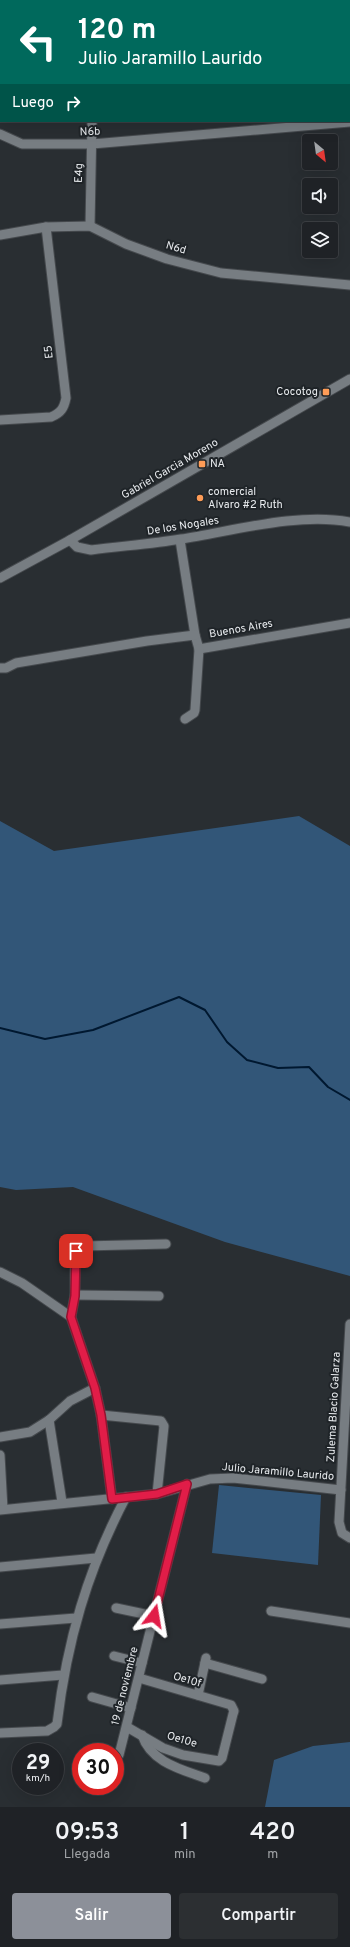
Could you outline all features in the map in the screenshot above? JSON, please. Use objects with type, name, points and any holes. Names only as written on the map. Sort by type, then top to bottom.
[{"type":"street","name":"E4g","points":[[90,226],[92,122]]},
{"type":"street","name":"N6b","points":[[0,134],[22,144],[92,144],[350,122]]},
{"type":"street","name":"N6d","points":[[0,235],[46,227],[90,226],[126,244],[167,259],[221,273],[350,285]]},
{"type":"street","name":"E5","points":[[0,420],[51,417],[57,415],[65,405],[66,398],[46,227]]},
{"type":"street","name":"Gabriel Garcia Moreno","points":[[0,578],[70,540],[350,378]]},
{"type":"street","name":"De los Nogales","points":[[70,540],[77,547],[91,550],[180,540],[265,524],[329,520],[350,522]]},
{"type":"street","name":"Buenos Aires","points":[[180,540],[195,635],[199,649],[350,623]]},
{"type":"street","points":[[0,668],[6,668],[16,663],[147,641],[195,635]]},
{"type":"street","points":[[185,719],[194,713],[195,710],[199,649]]},
{"type":"street","points":[[112,1499],[101,1415],[95,1388],[71,1317],[75,1296],[75,1254],[78,1248],[84,1246],[166,1244]]},
{"type":"street","points":[[0,1272],[22,1283],[71,1317]]},
{"type":"street","points":[[75,1296],[159,1296]]},
{"type":"street","name":"Zulema Blacio Galarza","points":[[350,1324],[340,1528],[344,1536],[350,1538]]},
{"type":"street","points":[[0,1437],[30,1432],[49,1420],[70,1401],[95,1388]]},
{"type":"street","points":[[101,1415],[160,1421],[163,1423],[164,1426],[157,1494]]},
{"type":"street","points":[[49,1420],[62,1502]]},
{"type":"street","points":[[0,1455],[2,1510]]},
{"type":"street","name":"Julio Jaramillo Laurido","points":[[2,1510],[62,1502],[112,1499],[157,1494],[187,1484],[210,1479],[233,1478],[341,1490]]},
{"type":"street","name":"19 de noviembre","points":[[122,1743],[187,1484]]},
{"type":"street","points":[[0,1733],[42,1732],[54,1727],[57,1724],[63,1675],[76,1618],[96,1558],[126,1497]]},
{"type":"street","points":[[0,1567],[96,1558]]},
{"type":"street","points":[[116,1608],[154,1616]]},
{"type":"street","points":[[271,1611],[350,1623]]},
{"type":"street","points":[[0,1624],[76,1618]]},
{"type":"street","points":[[114,1656],[142,1663]]},
{"type":"street","points":[[198,1695],[206,1660],[262,1679]]},
{"type":"street","points":[[0,1680],[63,1675]]},
{"type":"street","name":"Oe10f","points":[[139,1678],[231,1705],[234,1711],[222,1758],[219,1761],[211,1759]]},
{"type":"street","points":[[92,1697],[131,1708]]},
{"type":"street","name":"Oe10e","points":[[127,1727],[163,1748],[183,1755],[211,1759]]},
{"type":"street","points":[[142,1735],[149,1749],[161,1759],[205,1778]]},
{"type":"shaded area","points":[[299,816],[350,846],[350,1276],[225,1242],[73,1187],[16,1190],[0,1187],[0,821],[54,851]]},
{"type":"shaded area","points":[[219,1485],[321,1495],[318,1565],[212,1553]]},
{"type":"shaded area","points":[[350,1742],[350,1807],[265,1807],[274,1760],[313,1746]]},
{"type":"waterway","points":[[0,1028],[45,1039],[93,1030],[179,997],[205,1010],[227,1042],[247,1060],[278,1068],[309,1067],[328,1087],[350,1100]]},
{"type":"place","name":"Cocotog","points":[[326,392]]},
{"type":"place","name":"NA","points":[[202,464]]},
{"type":"place","name":"comercial Alvaro #2 Ruth","points":[[200,498]]},
{"type":"route","points":[[76,1251],[75,1296],[71,1317],[84,1360],[95,1388],[101,1415],[112,1499],[157,1494],[187,1484],[154,1616]]}]
